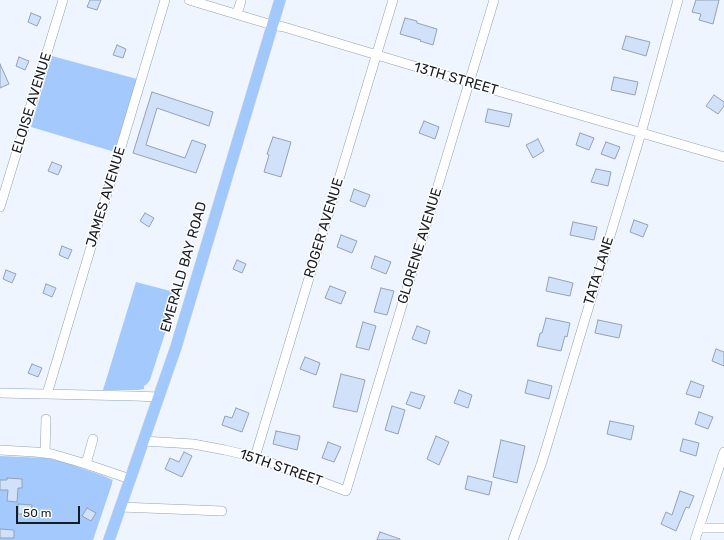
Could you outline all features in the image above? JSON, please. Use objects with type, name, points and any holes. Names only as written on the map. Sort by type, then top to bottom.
[{"type":"main road","name":"EMERALD BAY ROAD","points":[[109,540],[176,347],[280,0]]},
{"type":"street","name":"ELOISE AVENUE","points":[[0,207],[63,0]]},
{"type":"street","name":"JAMES AVENUE","points":[[47,394],[165,0]]},
{"type":"street","name":"13TH STREET","points":[[189,0],[724,157]]},
{"type":"street","name":"ROGER AVENUE","points":[[255,457],[393,0]]},
{"type":"street","name":"GLORENE AVENUE","points":[[346,492],[494,0]]},
{"type":"street","name":"TATA LANE","points":[[514,540],[542,462],[641,133],[678,0]]},
{"type":"street","points":[[237,14],[241,1]]},
{"type":"street","points":[[0,393],[159,397]]},
{"type":"street","points":[[45,453],[46,419]]},
{"type":"street","points":[[86,464],[93,439]]},
{"type":"street","name":"15TH STREET","points":[[143,441],[193,444],[255,457],[346,492]]},
{"type":"street","points":[[0,450],[45,453],[66,457],[130,480]]},
{"type":"street","points":[[695,540],[724,452]]},
{"type":"street","points":[[120,507],[222,511]]},
{"type":"street","points":[[699,528],[724,528]]},
{"type":"shaded area","points":[[52,56],[137,79],[115,152],[31,127]]},
{"type":"shaded area","points":[[136,282],[178,293],[150,380],[144,386],[144,389],[103,390]]},
{"type":"shaded area","points":[[0,456],[46,458],[64,462],[113,480],[93,540],[0,540]]},
{"type":"building","points":[[90,0],[101,0],[97,10],[87,7]]},
{"type":"building","points":[[696,0],[719,0],[713,24],[699,20],[701,14],[692,12]]},
{"type":"building","points":[[31,13],[41,17],[37,26],[28,22]]},
{"type":"building","points":[[405,18],[437,29],[433,45],[400,34]]},
{"type":"building","points":[[626,36],[650,42],[646,56],[622,49]]},
{"type":"building","points":[[117,45],[126,49],[123,58],[113,55]]},
{"type":"building","points":[[19,57],[29,61],[25,70],[16,66]]},
{"type":"building","points":[[0,64],[9,84],[0,88]]},
{"type":"building","points":[[614,77],[638,82],[635,95],[611,90]]},
{"type":"building","points":[[152,92],[213,112],[209,126],[157,108],[146,145],[185,158],[192,140],[206,145],[196,173],[133,153]]},
{"type":"building","points":[[714,95],[724,102],[724,106],[718,114],[706,106]]},
{"type":"building","points":[[488,109],[512,114],[509,127],[485,122]]},
{"type":"building","points":[[424,121],[439,127],[435,139],[419,133]]},
{"type":"building","points":[[580,133],[594,138],[589,150],[576,145]]},
{"type":"building","points":[[273,137],[291,142],[281,177],[264,172],[269,155],[267,154]]},
{"type":"building","points":[[538,139],[544,151],[533,158],[526,145]]},
{"type":"building","points":[[606,142],[620,147],[615,159],[601,154]]},
{"type":"building","points":[[52,162],[62,166],[58,175],[48,171]]},
{"type":"building","points":[[596,169],[611,172],[608,186],[591,182]]},
{"type":"building","points":[[354,189],[370,195],[365,207],[350,201]]},
{"type":"building","points":[[145,213],[154,218],[149,227],[140,221]]},
{"type":"building","points":[[634,220],[648,225],[643,237],[630,232]]},
{"type":"building","points":[[573,222],[597,227],[594,240],[570,235]]},
{"type":"building","points":[[341,235],[357,241],[352,253],[337,247]]},
{"type":"building","points":[[62,246],[72,250],[68,259],[59,255]]},
{"type":"building","points":[[375,256],[391,262],[386,274],[371,268]]},
{"type":"building","points":[[237,260],[246,264],[242,273],[233,269]]},
{"type":"building","points":[[6,270],[16,274],[12,283],[3,279]]},
{"type":"building","points":[[549,277],[573,283],[570,296],[546,291]]},
{"type":"building","points":[[46,284],[56,288],[52,297],[43,293]]},
{"type":"building","points":[[330,286],[346,292],[341,304],[325,298]]},
{"type":"building","points":[[381,288],[394,291],[387,315],[374,312]]},
{"type":"building","points":[[546,318],[570,323],[567,337],[565,336],[561,351],[537,346]]},
{"type":"building","points":[[598,320],[622,325],[619,338],[595,333]]},
{"type":"building","points":[[363,322],[376,326],[369,350],[356,347]]},
{"type":"building","points":[[417,326],[430,331],[426,344],[412,339]]},
{"type":"building","points":[[716,349],[724,352],[724,366],[712,361]]},
{"type":"building","points":[[305,357],[320,363],[316,375],[300,369]]},
{"type":"building","points":[[32,364],[42,368],[38,377],[28,373]]},
{"type":"building","points":[[341,374],[365,380],[357,412],[333,407]]},
{"type":"building","points":[[528,380],[552,386],[549,399],[525,393]]},
{"type":"building","points":[[691,381],[704,386],[700,398],[686,394]]},
{"type":"building","points":[[459,390],[472,395],[468,408],[454,403]]},
{"type":"building","points":[[411,392],[425,396],[420,409],[406,404]]},
{"type":"building","points":[[392,406],[405,410],[398,434],[385,430]]},
{"type":"building","points":[[236,408],[249,413],[242,432],[222,425],[225,416],[232,418]]},
{"type":"building","points":[[699,412],[713,417],[708,429],[695,424]]},
{"type":"building","points":[[610,421],[634,426],[631,440],[607,434]]},
{"type":"building","points":[[276,431],[300,436],[297,450],[273,444]]},
{"type":"building","points":[[436,436],[449,442],[439,465],[427,459]]},
{"type":"building","points":[[683,439],[699,443],[696,456],[680,451]]},
{"type":"building","points":[[501,440],[525,446],[517,483],[493,477]]},
{"type":"building","points":[[328,442],[341,447],[334,462],[322,458]]},
{"type":"building","points":[[184,452],[192,456],[182,477],[165,469],[170,458],[179,462]]},
{"type":"building","points":[[468,476],[492,482],[489,495],[465,489]]},
{"type":"building","points":[[7,478],[22,479],[22,488],[18,488],[17,502],[7,501],[8,490],[0,490],[0,480],[7,480]]},
{"type":"building","points":[[680,491],[694,496],[689,508],[686,507],[676,531],[661,524],[666,512],[672,515]]},
{"type":"building","points":[[18,504],[32,505],[31,514],[18,514]]},
{"type":"building","points":[[87,508],[96,513],[91,521],[82,516]]},
{"type":"building","points":[[0,529],[14,530],[14,538],[0,538]]},
{"type":"building","points":[[380,532],[400,539],[400,540],[377,540]]}]
